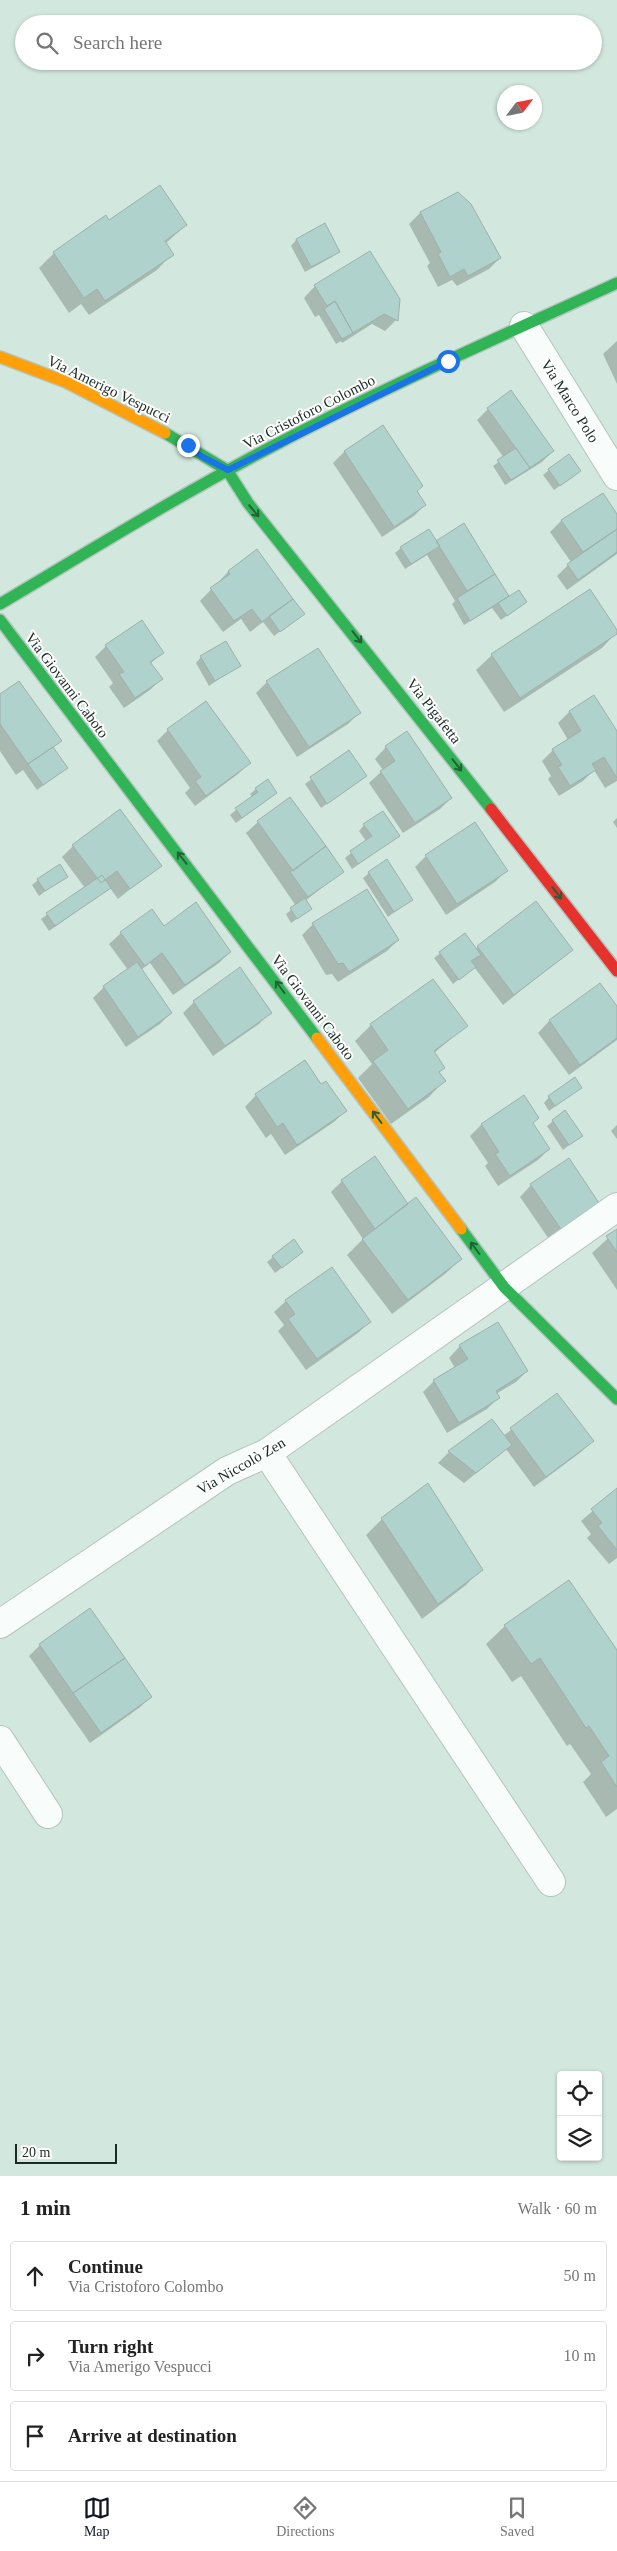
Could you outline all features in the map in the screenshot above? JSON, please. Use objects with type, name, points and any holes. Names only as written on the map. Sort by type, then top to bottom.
[{"type":"street","name":"Via Cristoforo Colombo","points":[[0,604],[228,470],[373,396],[617,283]]},
{"type":"street","name":"Via Marco Polo","points":[[524,326],[617,476]]},
{"type":"street","name":"Via Amerigo Vespucci","points":[[0,357],[34,368],[83,391],[188,445],[201,456],[228,470]]},
{"type":"street","name":"Via Pigafetta","points":[[228,470],[248,503],[423,720],[617,971]]},
{"type":"street","name":"Via Giovanni Caboto","points":[[0,620],[51,690],[238,932],[504,1287],[617,1399]]},
{"type":"street","name":"Via Niccolò Zen","points":[[0,1624],[227,1471],[267,1453],[617,1207]]},
{"type":"street","points":[[267,1453],[551,1882]]},
{"type":"street","points":[[0,1740],[48,1814]]},
{"type":"building","points":[[160,185],[187,225],[165,241],[174,255],[105,301],[97,289],[84,298],[53,252],[106,215],[109,220]]},
{"type":"building","points":[[458,192],[471,204],[501,258],[468,276],[464,269],[450,277],[438,254],[441,252],[420,212]]},
{"type":"building","points":[[325,223],[340,252],[311,267],[296,239]]},
{"type":"building","points":[[370,251],[400,299],[398,321],[384,314],[353,333],[335,301],[327,306],[314,285]]},
{"type":"building","points":[[335,301],[353,333],[342,339],[324,309]]},
{"type":"building","points":[[511,390],[554,451],[530,468],[487,408]]},
{"type":"building","points":[[383,425],[423,486],[417,491],[426,505],[394,527],[344,451]]},
{"type":"building","points":[[516,448],[530,468],[511,480],[497,460]]},
{"type":"building","points":[[569,454],[581,471],[560,486],[548,469]]},
{"type":"building","points":[[603,493],[617,514],[617,529],[583,552],[561,520]]},
{"type":"building","points":[[464,523],[495,574],[467,591],[436,541]]},
{"type":"building","points":[[429,529],[440,546],[411,564],[400,547]]},
{"type":"building","points":[[617,529],[617,552],[578,580],[567,564]]},
{"type":"building","points":[[257,549],[293,599],[262,622],[252,609],[234,621],[210,588],[230,574],[228,571]]},
{"type":"building","points":[[495,574],[509,596],[470,621],[457,598]]},
{"type":"building","points":[[590,589],[617,630],[617,634],[520,698],[491,654]]},
{"type":"building","points":[[519,590],[527,602],[507,616],[498,603]]},
{"type":"building","points":[[293,599],[305,614],[280,632],[269,616]]},
{"type":"building","points":[[142,620],[164,653],[150,662],[163,679],[135,698],[119,674],[124,672],[105,645]]},
{"type":"building","points":[[226,641],[241,666],[215,681],[200,656]]},
{"type":"building","points":[[318,648],[361,713],[309,747],[266,681]]},
{"type":"building","points":[[19,681],[62,741],[28,764],[0,724],[0,694]]},
{"type":"building","points":[[594,695],[617,731],[617,778],[604,757],[592,764],[596,770],[570,786],[558,767],[562,765],[552,749],[581,731],[569,711]]},
{"type":"building","points":[[206,701],[251,763],[206,796],[195,781],[201,777],[167,729]]},
{"type":"building","points":[[407,731],[452,798],[415,823],[380,771],[395,761],[385,746]]},
{"type":"building","points":[[53,747],[68,768],[43,785],[28,764]]},
{"type":"building","points":[[349,750],[367,776],[327,804],[310,777]]},
{"type":"building","points":[[268,779],[277,793],[242,818],[235,808],[258,792],[255,788]]},
{"type":"building","points":[[290,797],[326,846],[293,871],[257,821]]},
{"type":"building","points":[[120,809],[162,866],[130,889],[117,871],[101,883],[72,845]]},
{"type":"building","points":[[383,811],[400,836],[358,864],[350,851],[372,836],[363,824]]},
{"type":"building","points":[[475,822],[508,871],[457,904],[425,855]]},
{"type":"building","points":[[326,846],[344,872],[308,897],[290,872]]},
{"type":"building","points":[[387,859],[413,900],[394,912],[368,872]]},
{"type":"building","points":[[60,864],[68,877],[45,891],[37,879]]},
{"type":"building","points":[[102,875],[111,888],[55,926],[46,913]]},
{"type":"building","points":[[367,889],[399,940],[349,972],[343,963],[338,964],[312,923]]},
{"type":"building","points":[[305,898],[312,909],[297,919],[290,908]]},
{"type":"building","points":[[536,901],[573,950],[514,995],[477,946]]},
{"type":"building","points":[[196,902],[231,952],[185,985],[162,953],[145,966],[120,932],[152,909],[164,926]]},
{"type":"building","points":[[465,933],[481,955],[471,961],[476,967],[459,980],[439,952]]},
{"type":"building","points":[[137,962],[172,1013],[138,1037],[103,986]]},
{"type":"building","points":[[240,967],[272,1013],[225,1046],[193,1001]]},
{"type":"building","points":[[433,979],[468,1026],[434,1051],[445,1068],[439,1072],[446,1081],[408,1109],[373,1061],[388,1050],[370,1024]]},
{"type":"building","points":[[600,983],[617,1006],[617,1038],[580,1065],[549,1020]]},
{"type":"building","points":[[305,1060],[321,1084],[326,1081],[347,1111],[297,1145],[283,1123],[277,1127],[255,1094]]},
{"type":"building","points":[[575,1077],[582,1088],[555,1106],[548,1096]]},
{"type":"building","points":[[524,1095],[539,1118],[533,1123],[550,1149],[510,1176],[495,1154],[499,1152],[481,1124]]},
{"type":"building","points":[[565,1110],[583,1136],[569,1145],[552,1120]]},
{"type":"building","points":[[375,1156],[408,1204],[375,1229],[341,1180]]},
{"type":"building","points":[[569,1158],[603,1209],[565,1235],[530,1184]]},
{"type":"building","points":[[416,1197],[462,1259],[408,1300],[362,1239]]},
{"type":"building","points":[[617,1229],[617,1252],[606,1236]]},
{"type":"building","points":[[294,1239],[303,1252],[282,1268],[272,1256]]},
{"type":"building","points":[[332,1267],[371,1322],[317,1359],[288,1319],[295,1314],[285,1300]]},
{"type":"building","points":[[498,1322],[528,1371],[496,1391],[500,1398],[459,1423],[433,1380],[468,1359],[459,1345]]},
{"type":"building","points":[[557,1393],[594,1441],[546,1477],[510,1428]]},
{"type":"building","points":[[492,1419],[512,1445],[476,1473],[448,1451]]},
{"type":"building","points":[[428,1483],[483,1570],[438,1604],[381,1518]]},
{"type":"building","points":[[617,1488],[617,1550],[598,1526],[602,1523],[591,1509]]},
{"type":"building","points":[[569,1580],[617,1650],[617,1787],[601,1762],[609,1756],[589,1726],[586,1728],[540,1658],[531,1664],[504,1625]]},
{"type":"building","points":[[90,1608],[125,1658],[73,1693],[39,1644]]},
{"type":"building","points":[[125,1658],[152,1697],[101,1733],[73,1693]]},
{"type":"traffic: fast","points":[[0,604],[171,503],[317,423],[617,283]]},
{"type":"traffic: fast","points":[[165,433],[227,470],[248,503],[491,809]]},
{"type":"traffic: fast","points":[[0,620],[317,1038]]},
{"type":"traffic: fast","points":[[461,1229],[504,1287],[617,1399]]},
{"type":"traffic: slow","points":[[0,357],[66,382],[165,433]]},
{"type":"traffic: slow","points":[[317,1038],[461,1229]]},
{"type":"traffic: jam","points":[[491,809],[617,971]]},
{"type":"route","points":[[188,445],[201,456],[228,470],[373,396],[448,361]]}]
